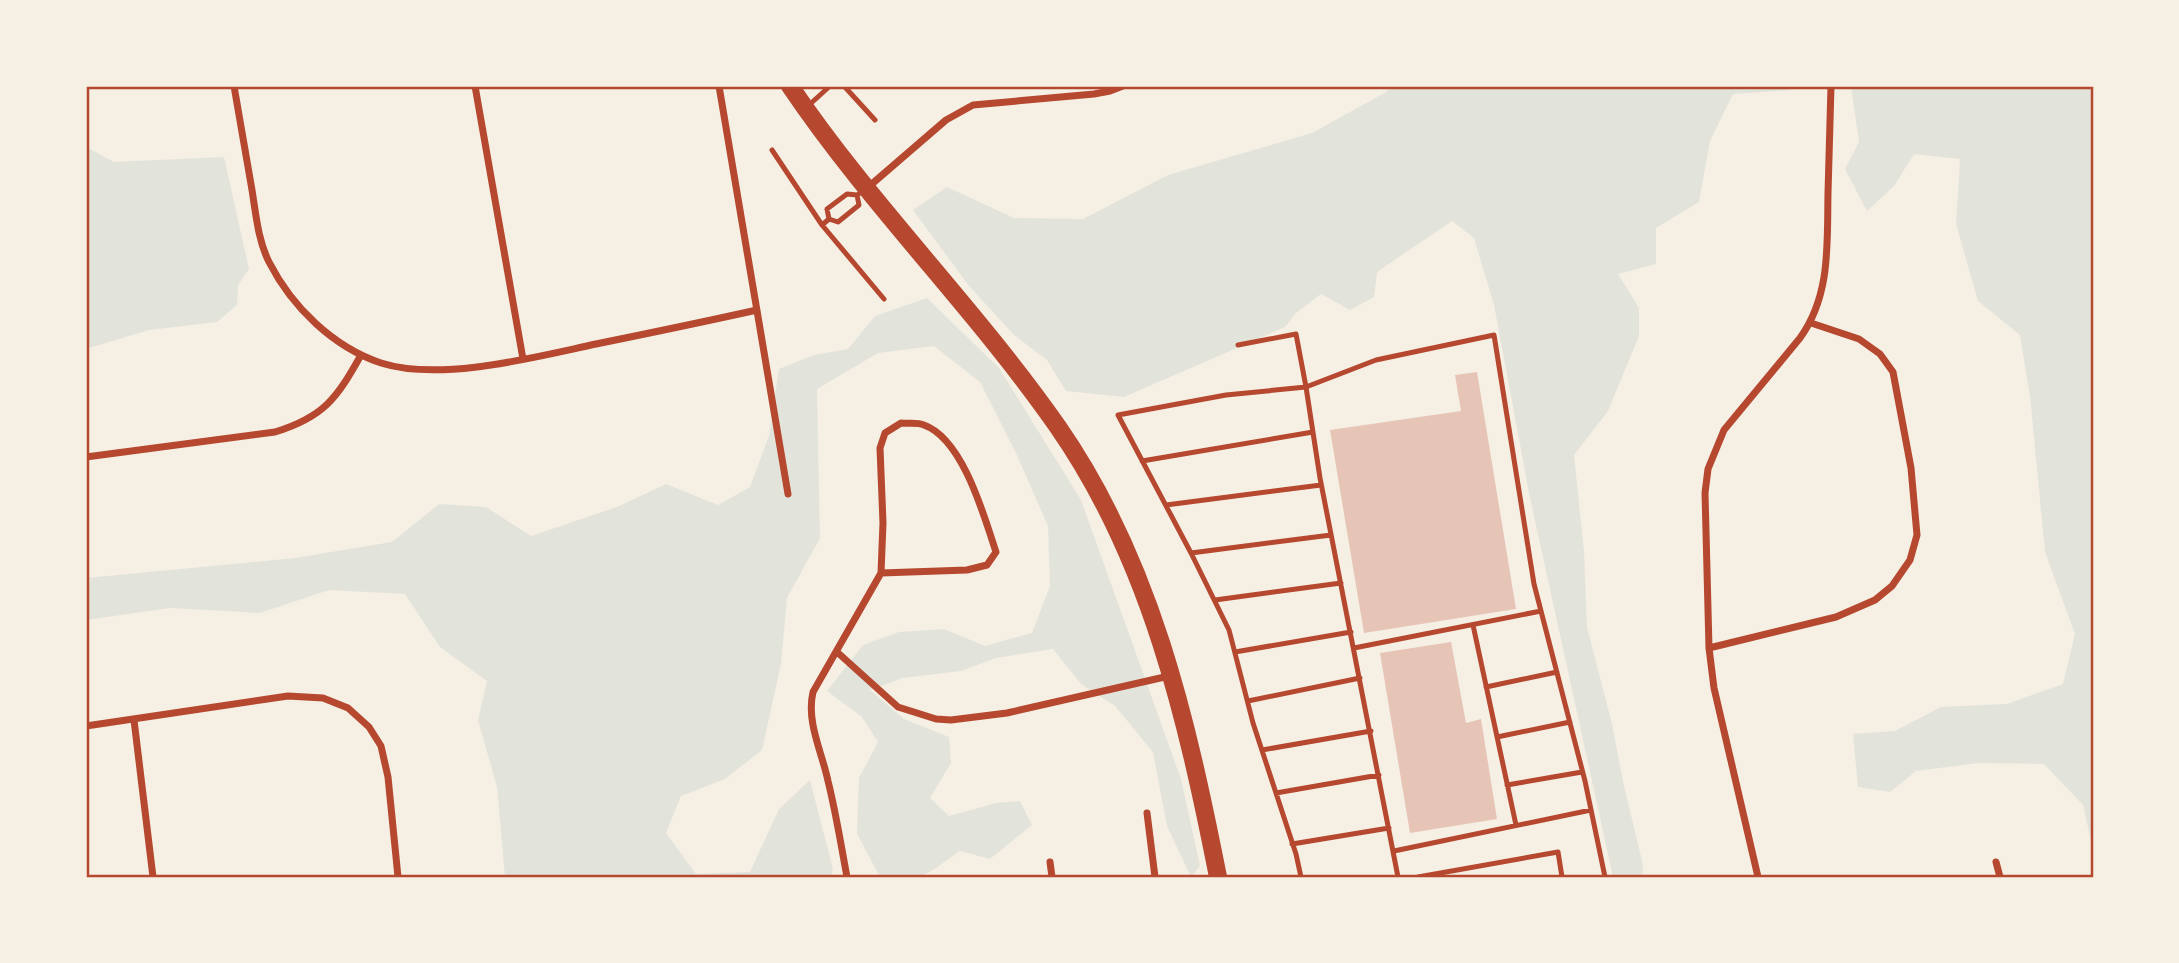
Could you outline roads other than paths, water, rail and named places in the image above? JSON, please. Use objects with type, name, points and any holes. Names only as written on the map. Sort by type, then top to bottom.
[{"type":"main road","points":[[790,86],[861,192],[979,324],[1058,428],[1096,489],[1145,592],[1173,675],[1218,877]]},
{"type":"street","points":[[234,86],[259,236],[269,262],[292,298],[327,334],[361,355],[407,368],[457,369],[523,359],[757,310]]},
{"type":"street","points":[[475,86],[523,359]]},
{"type":"street","points":[[719,86],[789,494]]},
{"type":"street","points":[[861,192],[946,120],[973,105],[1110,92],[1124,86]]},
{"type":"street","points":[[1758,877],[1714,688],[1709,648],[1704,493],[1708,469],[1724,430],[1811,323],[1822,294],[1828,258],[1830,86]]},
{"type":"street","points":[[1709,648],[1836,617],[1875,600],[1892,586],[1910,560],[1917,535],[1915,508],[1911,468],[1894,372],[1880,354],[1859,340],[1811,323]]},
{"type":"street","points":[[86,457],[275,432],[300,424],[319,414],[343,386],[361,355]]},
{"type":"street","points":[[847,877],[828,781],[811,719],[810,704],[813,692],[881,573],[883,523],[880,448],[885,433],[901,423],[923,424],[941,436],[958,458],[980,504],[996,552],[987,565],[967,570],[881,573]]},
{"type":"street","points":[[837,652],[898,706],[936,719],[951,720],[1007,713],[1173,675]]},
{"type":"street","points":[[86,726],[288,696],[323,698],[348,708],[369,727],[381,746],[388,777],[398,877]]},
{"type":"street","points":[[134,720],[153,877]]},
{"type":"street","points":[[1147,813],[1155,877]]},
{"type":"street","points":[[1050,862],[1052,877]]},
{"type":"street","points":[[1996,862],[2000,877]]},
{"type":"lane","points":[[805,108],[830,86]]},
{"type":"lane","points":[[844,86],[875,120]]},
{"type":"lane","points":[[772,150],[822,225],[884,299]]},
{"type":"lane","points":[[861,192],[859,205],[838,222],[829,219],[828,209],[848,194],[861,192]]},
{"type":"lane","points":[[822,225],[829,219]]},
{"type":"lane","points":[[1238,345],[1296,334],[1321,485],[1398,877]]},
{"type":"lane","points":[[1301,877],[1229,630],[1118,415],[1226,395],[1306,387],[1376,360],[1494,335],[1529,558],[1605,877]]},
{"type":"lane","points":[[1142,461],[1313,432]]},
{"type":"lane","points":[[1166,505],[1321,485]]},
{"type":"lane","points":[[1191,553],[1331,535]]},
{"type":"lane","points":[[1215,600],[1341,583]]},
{"type":"lane","points":[[1354,648],[1541,611]]},
{"type":"lane","points":[[1473,625],[1516,825]]},
{"type":"lane","points":[[1235,652],[1351,632]]},
{"type":"lane","points":[[1486,687],[1558,672]]},
{"type":"lane","points":[[1248,701],[1360,678]]},
{"type":"lane","points":[[1497,737],[1570,722]]},
{"type":"lane","points":[[1262,750],[1371,732]]},
{"type":"lane","points":[[1507,785],[1582,772]]},
{"type":"lane","points":[[1276,793],[1379,775]]},
{"type":"lane","points":[[1394,851],[1591,810]]},
{"type":"lane","points":[[1292,844],[1389,828]]},
{"type":"lane","points":[[1418,877],[1558,852],[1562,877]]}]
